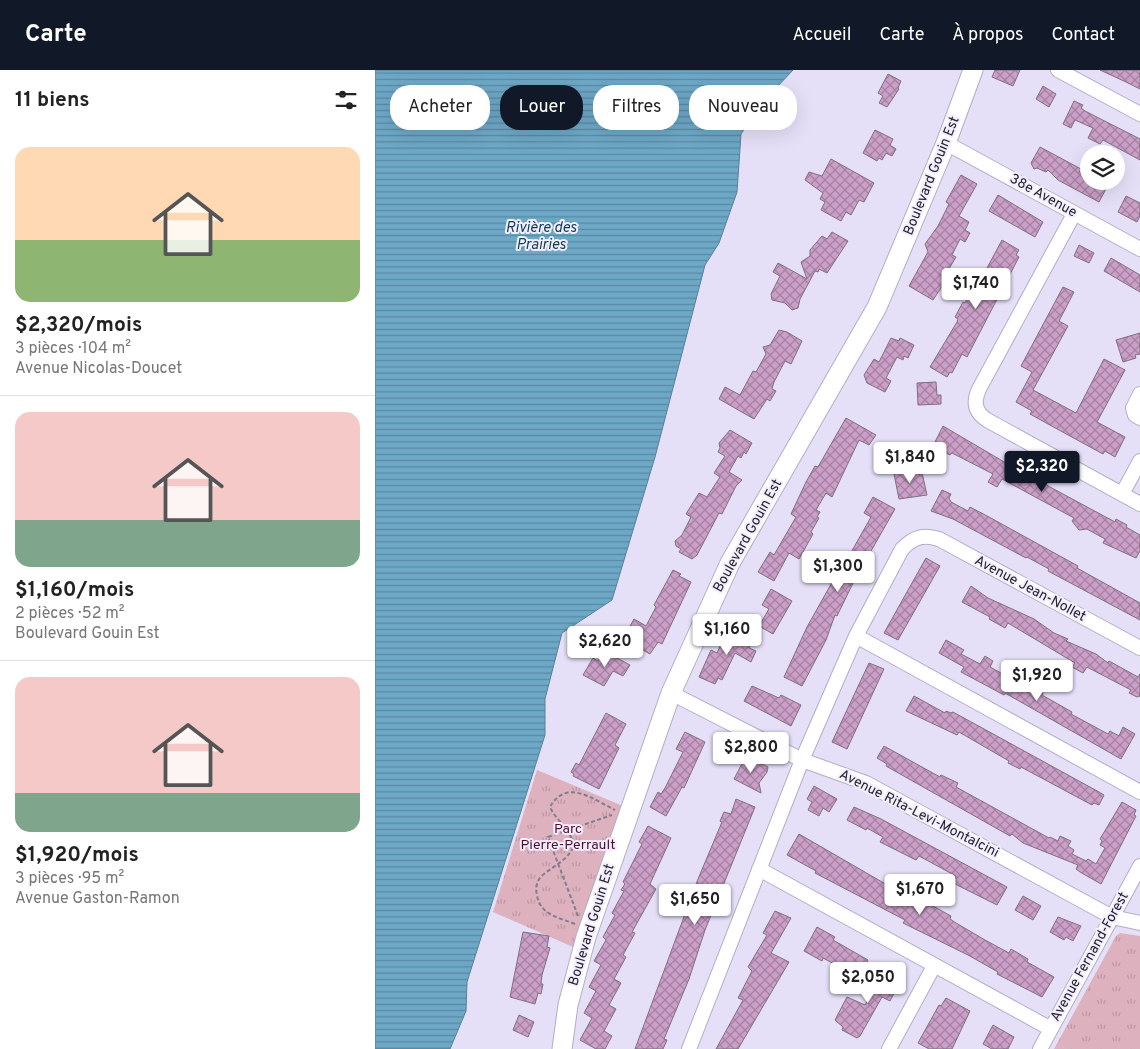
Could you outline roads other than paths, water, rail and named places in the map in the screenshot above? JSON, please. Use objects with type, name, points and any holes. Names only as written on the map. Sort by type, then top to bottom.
[{"type":"street","name":"Boulevard Gouin Est","points":[[562,1049],[568,1005],[584,931],[671,693],[730,563],[877,307],[946,143],[973,70]]},
{"type":"street","points":[[1058,70],[1140,114]]},
{"type":"street","name":"38e Avenue","points":[[946,143],[1140,249]]},
{"type":"street","points":[[1074,214],[979,389],[975,405],[982,417],[1140,504]]},
{"type":"street","points":[[1140,394],[1133,408],[1135,415],[1140,418]]},
{"type":"street","points":[[1122,494],[1140,461]]},
{"type":"street","name":"Avenue Jean-Nollet","points":[[855,636],[902,549],[919,536],[939,539],[1140,648]]},
{"type":"street","points":[[689,1049],[802,760],[855,636],[1140,792]]},
{"type":"street","name":"Avenue Rita-Levi-Montalcini","points":[[671,693],[802,760],[865,783],[1112,917],[1140,923]]},
{"type":"street","name":"Avenue Fernand-Forest","points":[[1040,1049],[1140,866]]},
{"type":"street","points":[[759,869],[1051,1029]]},
{"type":"street","points":[[889,1049],[934,966]]},
{"type":"water","name":"Rivière des Prairies","points":[[375,70],[793,70],[779,85],[689,85],[689,130],[744,130],[741,134],[737,192],[719,243],[705,265],[655,457],[612,600],[562,633],[545,699],[545,735],[467,982],[466,1011],[450,1049],[375,1049]]},
{"type":"park label","name":"Parc Pierre-Perrault","points":[[568,838]]}]
